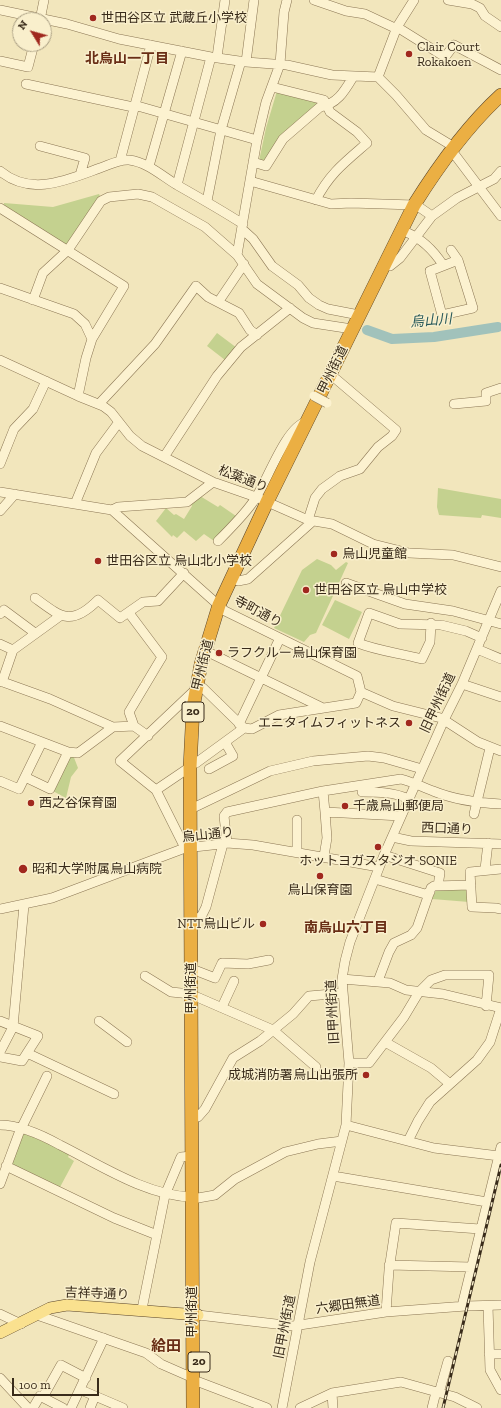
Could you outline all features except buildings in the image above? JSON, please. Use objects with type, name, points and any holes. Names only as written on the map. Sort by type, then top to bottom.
[{"type":"highway","name":"甲州街道","points":[[199,1408],[196,1380],[195,1315],[195,1198],[198,1117],[190,847],[193,765],[199,708],[201,664],[222,608],[266,502],[352,329],[416,206],[454,151],[487,108],[501,96]]},
{"type":"highway","name":"甲州街道","points":[[454,151],[501,104]]},
{"type":"highway","name":"甲州街道","points":[[200,689],[222,608],[238,581],[266,502],[336,379],[390,266],[411,234],[416,206]]},
{"type":"highway","name":"甲州街道","points":[[193,765],[196,807],[190,847],[196,921],[197,971],[194,996],[192,1156],[195,1198]]},
{"type":"highway","name":"甲州街道","points":[[193,1408],[196,1380]]},
{"type":"main road","name":"吉祥寺通り","points":[[0,1334],[50,1308],[67,1305],[195,1315]]},
{"type":"street","points":[[41,12],[44,0]]},
{"type":"street","points":[[177,185],[193,122],[214,57],[225,0]]},
{"type":"street","points":[[207,201],[221,130],[243,62],[254,0]]},
{"type":"street","points":[[237,255],[253,162],[272,87],[280,64],[284,12],[287,0]]},
{"type":"street","points":[[314,0],[346,11],[365,14],[397,28],[445,56],[454,45],[501,70]]},
{"type":"street","points":[[378,77],[397,28],[414,0]]},
{"type":"street","points":[[448,0],[472,4],[480,8],[484,16],[501,27]]},
{"type":"street","points":[[0,10],[12,13]]},
{"type":"street","points":[[52,22],[119,39],[243,62],[280,64],[332,75],[378,77],[396,95],[426,130],[454,151],[501,216]]},
{"type":"street","points":[[120,161],[152,45]]},
{"type":"street","points":[[149,166],[182,51]]},
{"type":"street","points":[[0,61],[28,67],[32,52]]},
{"type":"street","points":[[253,162],[266,166],[283,139],[320,107],[327,106],[337,100],[353,77]]},
{"type":"street","points":[[26,84],[134,106],[258,140]]},
{"type":"street","points":[[272,87],[324,100],[330,112],[357,132],[366,143],[336,170],[324,184],[316,200]]},
{"type":"street","points":[[40,146],[85,158],[80,175]]},
{"type":"street","points":[[0,171],[10,180],[29,185],[41,185],[80,175],[120,161],[130,160],[149,166],[177,185],[207,201],[242,227],[272,266],[298,285],[309,298],[328,309],[360,315]]},
{"type":"street","points":[[443,265],[435,252],[411,234],[432,216],[479,186],[494,179],[501,171]]},
{"type":"street","points":[[250,181],[331,204],[350,203],[416,206],[432,216]]},
{"type":"street","points":[[33,300],[43,273],[68,250],[101,201],[109,197],[138,194],[152,197],[205,227],[237,255],[258,284],[303,318],[313,323],[352,329]]},
{"type":"street","points":[[0,208],[124,286],[92,339],[86,358],[78,396]]},
{"type":"street","points":[[452,250],[458,260],[472,308],[457,313],[441,314],[430,271],[458,260]]},
{"type":"street","points":[[221,298],[244,264]]},
{"type":"street","points":[[100,404],[155,344],[196,286],[208,297],[239,313],[250,330],[257,335]]},
{"type":"street","points":[[0,288],[74,314],[85,324],[92,339]]},
{"type":"street","points":[[164,457],[218,376],[241,347],[290,308]]},
{"type":"street","name":"松葉通り","points":[[0,360],[78,396],[100,404],[111,412],[130,436],[142,446],[214,482],[310,520],[332,524],[373,544],[409,553],[453,555],[501,567]]},
{"type":"street","points":[[238,581],[248,579],[310,520],[315,498],[322,489],[340,476],[360,469],[378,447],[392,436],[396,430],[336,379]]},
{"type":"street","points":[[0,464],[3,450],[14,429],[33,409],[46,381]]},
{"type":"street","points":[[454,404],[486,401],[486,393],[501,388]]},
{"type":"street","points":[[314,396],[327,403]]},
{"type":"street","points":[[75,504],[96,453],[119,422]]},
{"type":"street","points":[[0,492],[112,510],[118,507],[187,502],[214,482]]},
{"type":"street","points":[[0,511],[15,494]]},
{"type":"street","points":[[218,541],[266,502]]},
{"type":"street","name":"寺町通り","points":[[112,510],[222,608],[357,676],[361,692]]},
{"type":"street","points":[[134,726],[113,727],[50,699],[1,682],[13,650],[35,632],[60,616],[79,615],[86,612],[98,600],[120,618],[143,602],[158,601],[184,573]]},
{"type":"street","points":[[346,583],[405,604],[453,611],[501,624]]},
{"type":"street","name":"旧甲州街道","points":[[282,1408],[310,1262],[346,1125],[349,1063],[342,979],[350,942],[392,836],[444,720],[462,684],[501,591]]},
{"type":"street","points":[[35,598],[60,616]]},
{"type":"street","points":[[0,614],[4,610],[35,632]]},
{"type":"street","points":[[128,613],[162,657],[129,712],[134,726],[148,736]]},
{"type":"street","points":[[431,623],[430,642],[422,659],[400,653],[372,649],[358,644],[369,613],[400,624],[431,623],[466,631],[482,638]]},
{"type":"street","points":[[156,790],[225,742],[241,726],[280,638]]},
{"type":"street","points":[[0,644],[13,650]]},
{"type":"street","points":[[477,649],[501,659]]},
{"type":"street","points":[[210,653],[323,708]]},
{"type":"street","points":[[462,684],[501,697]]},
{"type":"street","points":[[190,847],[156,790],[120,762],[200,689],[241,726],[252,730],[279,715],[356,703],[361,692],[393,706],[441,718],[478,742],[490,748],[501,751]]},
{"type":"street","points":[[0,726],[68,752],[78,754],[113,727]]},
{"type":"street","points":[[0,781],[19,789],[42,742]]},
{"type":"street","points":[[209,769],[232,756],[225,742]]},
{"type":"street","points":[[474,814],[490,748]]},
{"type":"street","points":[[25,777],[50,789],[68,752]]},
{"type":"street","points":[[196,807],[270,771],[313,760],[368,756],[384,758],[422,769]]},
{"type":"street","points":[[196,921],[202,915],[206,907],[225,843],[224,816],[227,812],[323,791],[401,780],[416,784],[434,792],[476,803],[501,804]]},
{"type":"street","points":[[323,791],[327,838],[324,856]]},
{"type":"street","points":[[362,792],[396,794],[409,799]]},
{"type":"street","points":[[325,812],[401,816]]},
{"type":"street","points":[[297,820],[297,852]]},
{"type":"street","name":"西口通り","points":[[392,836],[411,841],[501,844]]},
{"type":"street","name":"烏山通り","points":[[0,909],[52,898],[190,847],[225,843],[324,856],[379,867]]},
{"type":"street","points":[[485,870],[488,843]]},
{"type":"street","points":[[384,855],[440,873],[438,886]]},
{"type":"street","points":[[501,869],[470,872],[472,907],[501,909]]},
{"type":"street","points":[[375,879],[425,894],[430,892]]},
{"type":"street","points":[[378,981],[394,943],[411,935],[417,928],[430,892],[434,886],[471,885]]},
{"type":"street","points":[[0,1052],[13,1027],[24,905]]},
{"type":"street","points":[[197,971],[215,978],[222,963],[248,964],[269,960]]},
{"type":"street","points":[[349,1063],[369,1063],[404,1017],[419,992],[437,977],[489,975],[486,1006]]},
{"type":"street","points":[[145,976],[171,992],[194,996],[273,1030],[316,1067]]},
{"type":"street","points":[[342,979],[390,983],[406,990],[443,994],[486,1006],[501,1008],[490,1042],[477,1060],[430,1102],[408,1141]]},
{"type":"street","points":[[222,1007],[234,981]]},
{"type":"street","points":[[198,1117],[205,1109],[233,1058],[260,1041],[293,1014],[309,996],[343,993]]},
{"type":"street","points":[[0,1021],[38,1036],[22,1061],[0,1057]]},
{"type":"street","points":[[99,1022],[127,1042]]},
{"type":"street","points":[[385,1042],[431,1068],[450,1084]]},
{"type":"street","points":[[27,1053],[114,1094]]},
{"type":"street","points":[[0,1184],[21,1128],[47,1076]]},
{"type":"street","points":[[0,1125],[21,1128],[47,1138],[107,1169],[165,1195],[195,1198],[215,1195],[235,1179],[285,1152],[318,1144],[342,1141]]},
{"type":"street","points":[[346,1125],[447,1150],[500,1152],[462,1306]]},
{"type":"street","points":[[142,1310],[165,1195],[181,1157],[192,1156]]},
{"type":"street","points":[[6,1166],[114,1218],[157,1235]]},
{"type":"street","points":[[333,1176],[487,1202]]},
{"type":"street","points":[[386,1312],[389,1265],[396,1223],[480,1229]]},
{"type":"street","points":[[389,1265],[471,1268]]},
{"type":"street","name":"六郷田無道","points":[[195,1315],[292,1326],[386,1312],[462,1306],[501,1305]]},
{"type":"street","points":[[488,1306],[491,1374],[501,1390]]},
{"type":"street","points":[[0,1314],[21,1324]]},
{"type":"street","points":[[37,1315],[146,1353],[161,1364],[196,1380],[267,1408]]},
{"type":"street","points":[[71,1408],[81,1390],[104,1338]]},
{"type":"street","points":[[489,1354],[501,1354]]},
{"type":"street","points":[[432,1408],[448,1360]]},
{"type":"street","points":[[33,1408],[39,1397],[43,1397],[61,1365],[86,1378]]},
{"type":"street","points":[[0,1378],[28,1408]]},
{"type":"street","points":[[300,1408],[332,1393],[401,1382],[455,1397],[477,1408]]},
{"type":"street","points":[[81,1390],[121,1408]]},
{"type":"street","points":[[332,1393],[333,1408]]},
{"type":"street","points":[[90,1408],[95,1396]]},
{"type":"street","points":[[43,1397],[63,1408]]},
{"type":"green space","points":[[277,91],[323,101],[266,161],[259,161],[266,128]]},
{"type":"green space","points":[[99,194],[100,196],[68,244],[65,244],[4,205],[4,203],[53,207]]},
{"type":"green space","points":[[217,333],[237,348],[225,360],[207,346]]},
{"type":"green space","points":[[438,488],[501,499],[501,518],[482,515],[481,518],[439,515],[437,507]]},
{"type":"green space","points":[[200,496],[218,507],[220,505],[236,516],[214,541],[204,534],[196,541],[184,531],[177,538],[173,535],[172,537],[156,521],[166,508],[174,515],[176,514],[184,519],[192,506],[190,503]]},
{"type":"green space","points":[[317,559],[331,565],[336,570],[346,562],[348,563],[316,633],[310,635],[304,642],[274,628],[302,570]]},
{"type":"green space","points":[[335,600],[362,612],[349,639],[322,625]]},
{"type":"green space","points":[[68,755],[73,755],[78,768],[71,777],[66,798],[51,790]]},
{"type":"green space","points":[[466,887],[469,902],[432,899],[436,890]]},
{"type":"green space","points":[[23,1133],[70,1153],[68,1157],[74,1161],[59,1189],[10,1165]]},
{"type":"waterway","name":"烏山川","points":[[367,330],[392,339],[434,337],[498,327]]},
{"type":"railway","points":[[443,1408],[501,1165]]},
{"type":"place","name":"世田谷区立 武蔵丘小学校","points":[[93,18]]},
{"type":"place","name":"Clair Court Rokakoen","points":[[409,54]]},
{"type":"place","name":"烏山児童館","points":[[334,554]]},
{"type":"place","name":"世田谷区立 烏山北小学校","points":[[98,561]]},
{"type":"place","name":"世田谷区立 烏山中学校","points":[[306,590]]},
{"type":"place","name":"ラフクルー烏山保育園","points":[[219,653]]},
{"type":"place","name":"エニタイムフィットネス","points":[[409,723]]},
{"type":"place","name":"西之谷保育園","points":[[31,803]]},
{"type":"place","name":"千歳烏山郵便局","points":[[345,806]]},
{"type":"place","name":"ホットヨガスタジオ SONIE","points":[[378,847]]},
{"type":"place","name":"昭和大学附属烏山病院","points":[[23,869]]},
{"type":"place","name":"鳥山保育園","points":[[320,876]]},
{"type":"place","name":"NTT烏山ビル","points":[[263,924]]},
{"type":"place","name":"成城消防署烏山出張所","points":[[366,1075]]},
{"type":"district","name":"北烏山一丁目","points":[[127,59]]},
{"type":"district","name":"南烏山六丁目","points":[[346,928]]},
{"type":"district","name":"給田","points":[[166,1347]]}]
